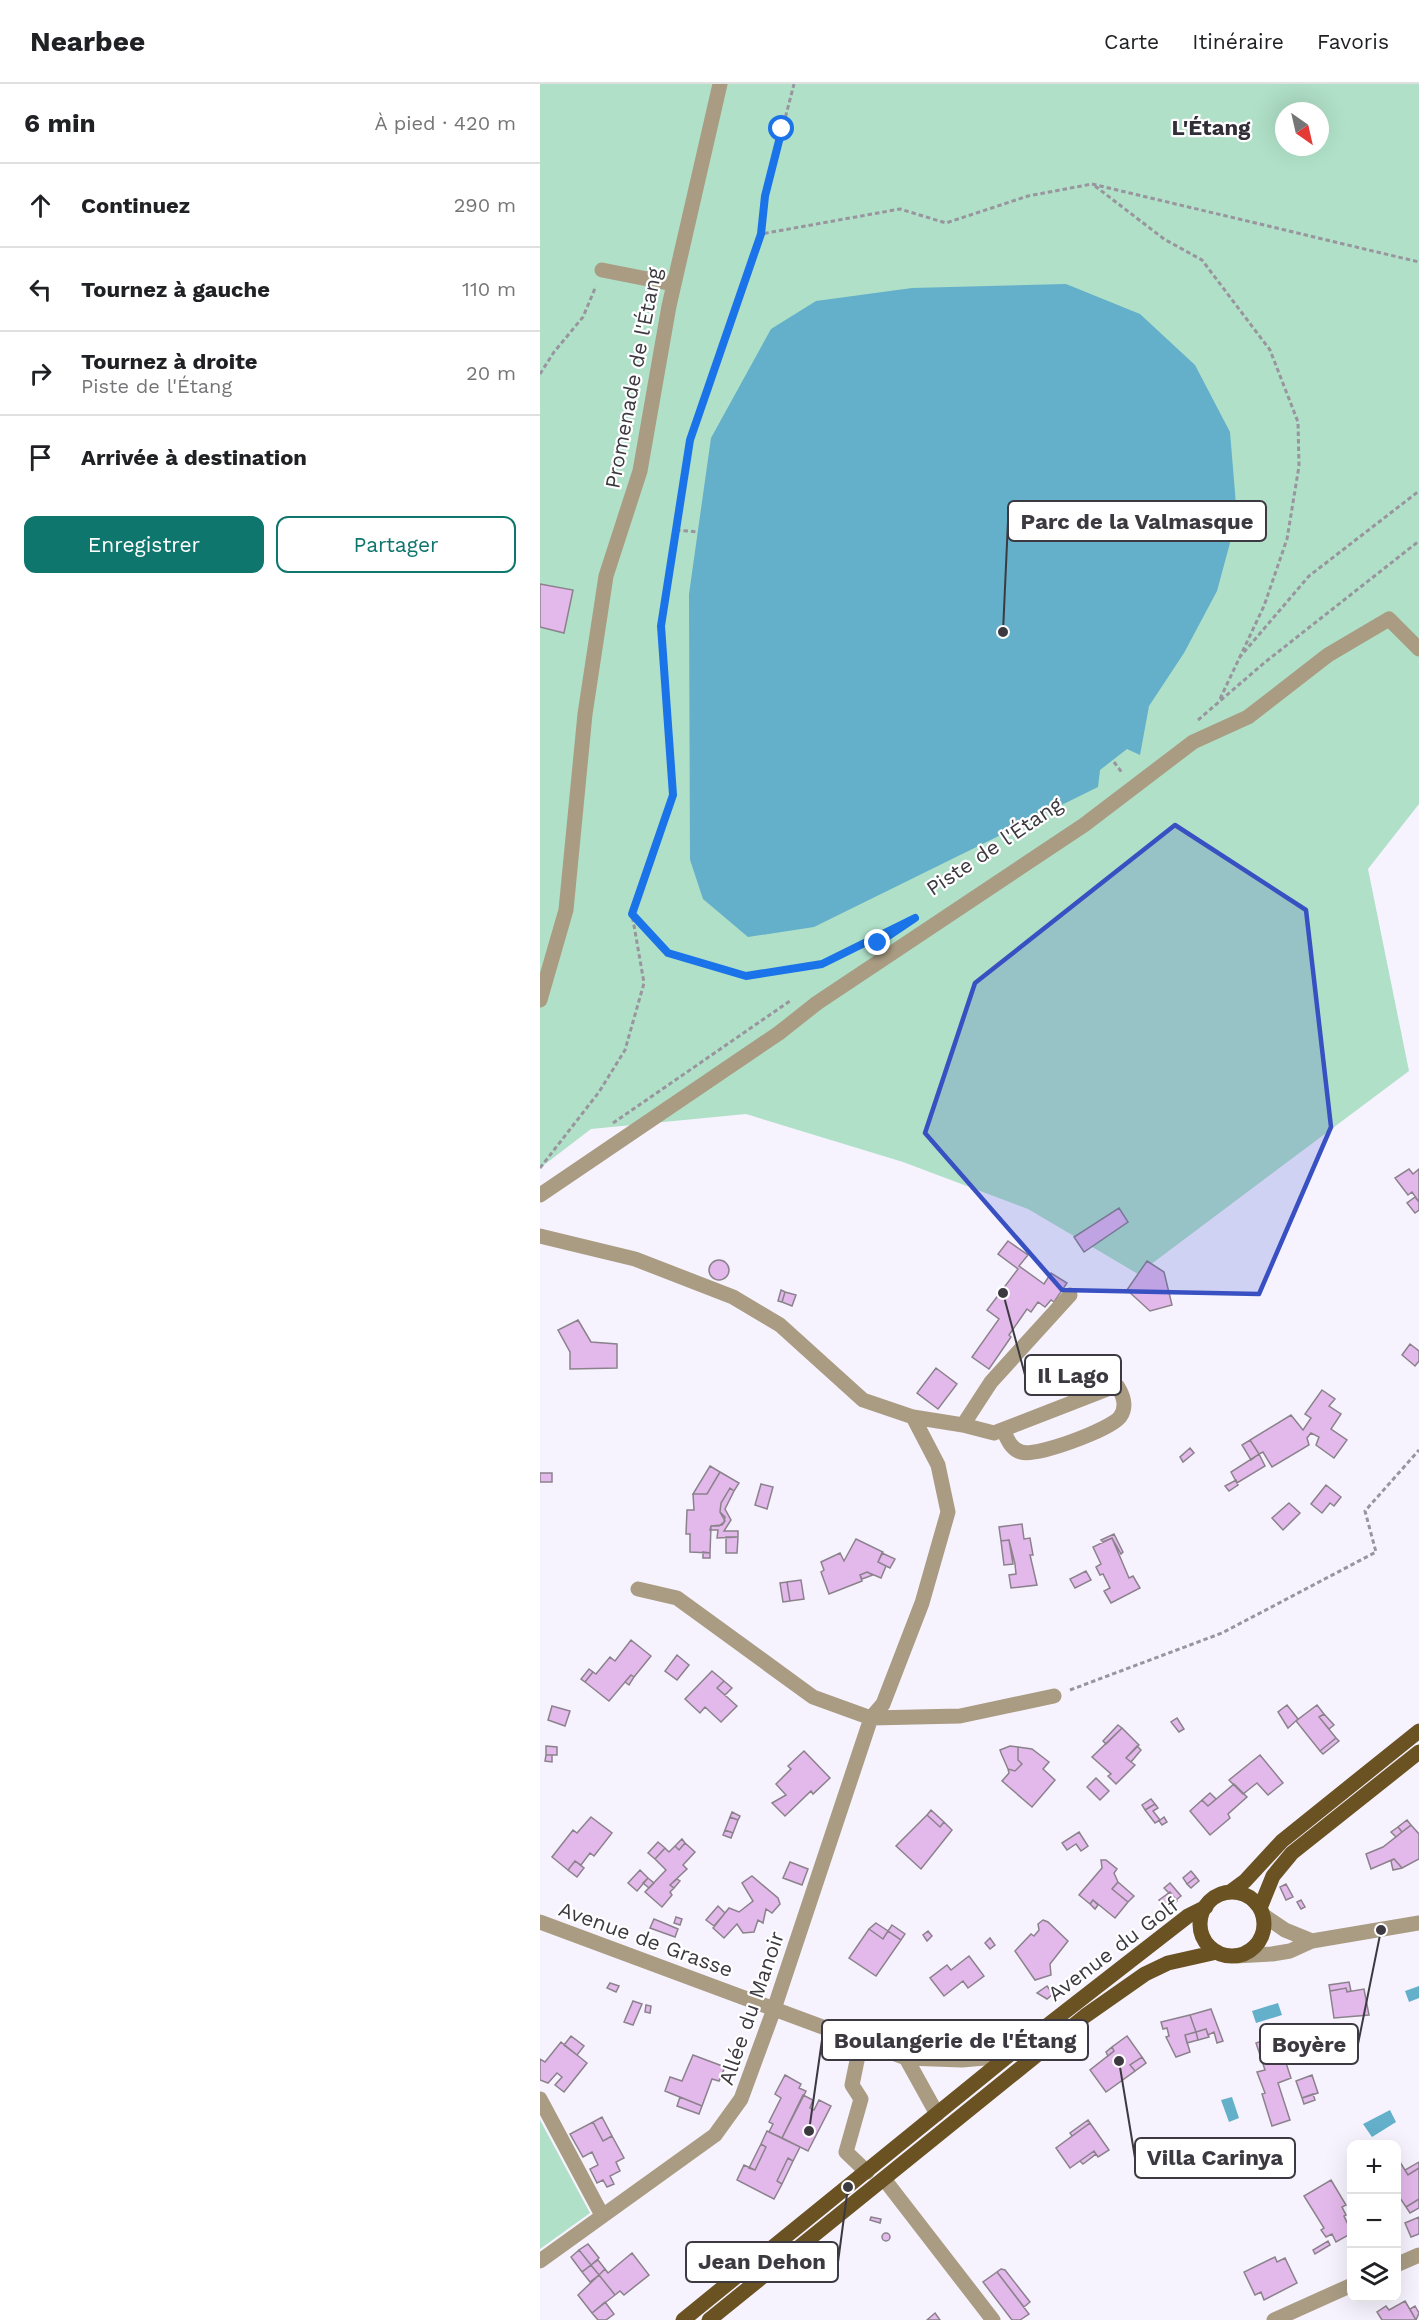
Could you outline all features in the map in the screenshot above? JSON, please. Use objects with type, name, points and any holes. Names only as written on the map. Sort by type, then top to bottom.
[{"type":"main road","points":[[1419,1731],[1281,1841],[1245,1881],[1230,1892],[1212,1900],[1201,1917],[1203,1937],[1217,1952],[1236,1956],[1256,1946],[1264,1926],[1262,1911],[1273,1875],[1293,1853],[1419,1752]]},
{"type":"main road","points":[[1230,1892],[1248,1896],[1262,1911]]},
{"type":"main road","name":"Avenue du Golf","points":[[683,2320],[1008,2056],[1188,1916],[1206,1907]]},
{"type":"main road","name":"Avenue du Golf","points":[[709,2320],[1085,2016],[1145,1974],[1168,1963],[1217,1952]]},
{"type":"main road","points":[[937,2114],[979,2102]]},
{"type":"street","name":"Promenade de l'Étang","points":[[540,1000],[566,910],[585,714],[606,576],[640,471],[673,284],[720,84]]},
{"type":"street","points":[[602,270],[673,284]]},
{"type":"street","points":[[540,1195],[779,1033],[817,1003],[1084,825],[1193,742],[1248,717],[1328,655],[1389,619],[1419,649]]},
{"type":"street","points":[[540,1236],[635,1260],[733,1297],[780,1325],[863,1400],[913,1417],[963,1425],[994,1433],[1004,1432],[1110,1388],[1118,1387],[1124,1400],[1124,1410],[1114,1422],[1041,1453],[1020,1452],[1011,1446],[1004,1432]]},
{"type":"street","points":[[963,1425],[991,1382],[1070,1295]]},
{"type":"street","name":"Allée du Manoir","points":[[540,2261],[715,2135],[741,2099],[774,2009],[871,1718],[883,1704],[918,1614],[948,1512],[938,1465],[913,1417]]},
{"type":"street","points":[[638,1589],[676,1598],[813,1697],[871,1718],[960,1716],[1054,1696]]},
{"type":"street","points":[[1262,1911],[1285,1930],[1312,1941]]},
{"type":"street","name":"Avenue de Grasse","points":[[540,1922],[906,2058],[962,2060],[1008,2056]]},
{"type":"street","points":[[1236,1956],[1290,1951],[1312,1941],[1419,1923]]},
{"type":"street","points":[[861,2041],[852,2085],[861,2099],[846,2152],[867,2172]]},
{"type":"street","points":[[906,2058],[937,2114]]},
{"type":"street","points":[[540,2099],[602,2215]]},
{"type":"street","points":[[884,2179],[993,2320]]},
{"type":"street","points":[[1401,2263],[1419,2255]]},
{"type":"street","points":[[1274,2320],[1347,2287]]},
{"type":"path","points":[[540,1168],[599,1092],[625,1050],[644,983],[632,914],[673,795],[661,626],[690,440],[761,234],[765,196],[794,84]]},
{"type":"path","points":[[761,234],[900,209],[946,223],[1028,196],[1092,184],[1419,262]]},
{"type":"path","points":[[1092,184],[1164,239],[1202,260],[1270,350],[1298,422],[1299,466],[1287,539],[1264,606],[1234,664],[1218,703]]},
{"type":"path","points":[[540,374],[554,352],[583,317],[602,270]]},
{"type":"path","points":[[1234,664],[1309,576],[1419,491]]},
{"type":"path","points":[[676,530],[698,531]]},
{"type":"path","points":[[1194,723],[1419,542]]},
{"type":"path","points":[[1114,762],[1123,774]]},
{"type":"path","points":[[1116,780],[1132,768]]},
{"type":"path","name":"Piste de l'Étang","points":[[632,914],[668,953],[746,976],[822,964],[915,918],[885,938]]},
{"type":"path","points":[[606,1128],[797,996]]},
{"type":"path","points":[[540,1174],[549,1168]]},
{"type":"path","points":[[1054,1696],[1222,1633],[1376,1552],[1365,1511],[1419,1450]]},
{"type":"highlighted area","points":[[1175,825],[1306,910],[1331,1127],[1259,1294],[1062,1290],[925,1133],[975,983]]},
{"type":"green space","points":[[540,84],[1419,84],[1419,804],[1368,869],[1409,1071],[1138,1274],[1028,1209],[903,1162],[746,1114],[591,1129],[540,1168]],"holes":[[[692,784],[699,886],[690,860]]]},
{"type":"green space","points":[[540,2120],[590,2213],[540,2249]]},
{"type":"water","points":[[1066,284],[1140,314],[1195,365],[1230,432],[1237,517],[1217,591],[1184,653],[1149,706],[1140,755],[1127,749],[1100,770],[1098,787],[814,927],[748,937],[703,899],[690,860],[689,594],[711,438],[771,329],[816,301],[912,288]]},
{"type":"water","points":[[1419,1986],[1419,1998],[1409,2002],[1405,1991]]},
{"type":"water","points":[[1278,2003],[1282,2015],[1256,2023],[1252,2011]]},
{"type":"water","points":[[1232,2097],[1239,2118],[1229,2122],[1221,2100]]},
{"type":"water","points":[[1390,2110],[1396,2122],[1372,2137],[1363,2124]]},
{"type":"building","points":[[540,584],[573,590],[564,633],[540,627]]},
{"type":"building","points":[[1409,1169],[1413,1174],[1419,1169],[1419,1202],[1412,1192],[1408,1195],[1395,1178]]},
{"type":"building","points":[[1415,1197],[1419,1202],[1419,1210],[1415,1213],[1407,1203]]},
{"type":"building","points":[[1119,1208],[1128,1222],[1084,1252],[1074,1237]]},
{"type":"building","points":[[1008,1241],[1028,1255],[1019,1266],[1044,1284],[1051,1273],[1067,1283],[1054,1302],[1051,1300],[1045,1307],[1038,1302],[1031,1312],[1027,1309],[989,1369],[972,1357],[999,1319],[987,1310],[1018,1269],[998,1254]]},
{"type":"building","points":[[719,1260],[726,1263],[729,1270],[726,1277],[719,1280],[712,1277],[709,1270],[712,1263]]},
{"type":"building","points":[[1147,1261],[1164,1272],[1172,1305],[1150,1311],[1127,1290]]},
{"type":"building","points":[[781,1290],[785,1292],[782,1302],[778,1301]]},
{"type":"building","points":[[785,1292],[796,1295],[792,1306],[782,1302]]},
{"type":"building","points":[[578,1320],[591,1342],[617,1344],[617,1368],[570,1369],[570,1352],[558,1330]]},
{"type":"building","points":[[1410,1344],[1419,1351],[1419,1361],[1415,1366],[1402,1355]]},
{"type":"building","points":[[936,1368],[957,1384],[938,1409],[917,1393]]},
{"type":"building","points":[[1322,1390],[1335,1399],[1329,1406],[1341,1414],[1331,1429],[1347,1440],[1334,1458],[1316,1445],[1319,1437],[1311,1433],[1307,1438],[1309,1445],[1272,1467],[1263,1452],[1259,1454],[1250,1440],[1291,1415],[1303,1430],[1311,1418],[1305,1414]]},
{"type":"building","points":[[1250,1440],[1259,1454],[1251,1460],[1242,1445]]},
{"type":"building","points":[[1190,1448],[1194,1453],[1183,1462],[1180,1457]]},
{"type":"building","points":[[1259,1454],[1265,1466],[1237,1483],[1231,1472]]},
{"type":"building","points":[[710,1466],[720,1472],[707,1494],[693,1494]]},
{"type":"building","points":[[720,1472],[739,1483],[734,1491],[730,1488],[721,1503],[720,1512],[725,1521],[722,1525],[711,1526],[710,1553],[690,1552],[690,1534],[686,1534],[687,1510],[694,1510],[693,1494],[707,1494]]},
{"type":"building","points":[[540,1473],[552,1473],[552,1482],[540,1482]]},
{"type":"building","points":[[1236,1480],[1238,1485],[1229,1491],[1225,1486]]},
{"type":"building","points":[[761,1484],[773,1487],[767,1509],[755,1505]]},
{"type":"building","points":[[1326,1485],[1341,1497],[1334,1506],[1330,1503],[1322,1513],[1311,1504]]},
{"type":"building","points":[[730,1488],[734,1491],[725,1509],[731,1520],[724,1531],[738,1531],[738,1537],[717,1538],[718,1530],[710,1530],[711,1526],[719,1526],[724,1522],[725,1517],[720,1512],[721,1503]]},
{"type":"building","points":[[1289,1503],[1300,1513],[1283,1530],[1272,1518]]},
{"type":"building","points":[[1022,1524],[1024,1539],[1030,1538],[1033,1555],[1030,1555],[1037,1585],[1011,1588],[1009,1575],[1016,1574],[1015,1564],[1009,1540],[1001,1541],[999,1527]]},
{"type":"building","points":[[1114,1534],[1123,1552],[1121,1554],[1112,1538],[1103,1542],[1101,1540]]},
{"type":"building","points":[[726,1537],[738,1537],[737,1553],[726,1553]]},
{"type":"building","points":[[1112,1538],[1129,1578],[1133,1576],[1140,1588],[1111,1603],[1104,1591],[1110,1588],[1103,1574],[1100,1575],[1096,1567],[1101,1564],[1093,1547]]},
{"type":"building","points":[[856,1539],[883,1552],[878,1562],[886,1566],[881,1578],[867,1572],[860,1575],[862,1581],[829,1594],[821,1572],[824,1570],[821,1562],[840,1553],[844,1561]]},
{"type":"building","points":[[1009,1540],[1013,1564],[1004,1565],[1001,1541]]},
{"type":"building","points":[[703,1552],[710,1553],[710,1558],[703,1558]]},
{"type":"building","points":[[882,1553],[895,1559],[890,1568],[878,1562]]},
{"type":"building","points":[[1086,1571],[1091,1580],[1075,1588],[1070,1579]]},
{"type":"building","points":[[867,1572],[873,1575],[862,1579],[860,1575]]},
{"type":"building","points":[[801,1580],[804,1599],[790,1601],[787,1582]]},
{"type":"building","points":[[787,1582],[790,1601],[783,1602],[780,1583]]},
{"type":"building","points":[[631,1640],[651,1656],[634,1677],[631,1675],[609,1701],[585,1682],[593,1672],[596,1674],[610,1657],[615,1661]]},
{"type":"building","points":[[677,1655],[689,1665],[677,1680],[665,1671]]},
{"type":"building","points":[[589,1669],[593,1672],[585,1682],[581,1679]]},
{"type":"building","points":[[712,1671],[724,1681],[717,1688],[737,1706],[721,1722],[705,1707],[700,1713],[685,1699]]},
{"type":"building","points":[[631,1675],[634,1677],[629,1685],[625,1682]]},
{"type":"building","points":[[724,1681],[732,1688],[725,1695],[717,1688]]},
{"type":"building","points":[[1287,1705],[1298,1719],[1288,1728],[1278,1712]]},
{"type":"building","points":[[1317,1705],[1324,1714],[1319,1717],[1336,1738],[1320,1751],[1296,1721]]},
{"type":"building","points":[[552,1706],[570,1711],[565,1726],[548,1720]]},
{"type":"building","points":[[1324,1714],[1334,1725],[1329,1729],[1319,1717]]},
{"type":"building","points":[[1177,1718],[1184,1729],[1179,1732],[1171,1722]]},
{"type":"building","points":[[1118,1725],[1122,1728],[1106,1744],[1103,1741]]},
{"type":"building","points":[[1122,1728],[1139,1745],[1126,1758],[1135,1765],[1116,1784],[1108,1776],[1111,1774],[1092,1757]]},
{"type":"building","points":[[1336,1738],[1339,1741],[1323,1754],[1320,1751]]},
{"type":"building","points":[[546,1746],[557,1747],[557,1755],[546,1755]]},
{"type":"building","points":[[1010,1746],[1018,1747],[1018,1760],[1022,1764],[1015,1771],[1008,1769],[1000,1750]]},
{"type":"building","points":[[1137,1746],[1141,1750],[1131,1762],[1126,1758]]},
{"type":"building","points":[[1018,1747],[1032,1749],[1049,1762],[1043,1769],[1055,1780],[1032,1807],[1002,1781],[1009,1773],[1008,1769],[1015,1771],[1022,1764],[1018,1760]]},
{"type":"building","points":[[804,1751],[830,1778],[813,1794],[811,1791],[785,1816],[772,1803],[786,1795],[776,1784],[791,1769],[788,1766]]},
{"type":"building","points":[[546,1755],[552,1755],[552,1762],[545,1761]]},
{"type":"building","points":[[1260,1755],[1283,1783],[1268,1795],[1257,1783],[1243,1794],[1229,1780]]},
{"type":"building","points":[[1096,1778],[1109,1791],[1100,1800],[1087,1787]]},
{"type":"building","points":[[1234,1784],[1247,1797],[1228,1814],[1230,1818],[1210,1835],[1190,1811],[1202,1800],[1208,1806]]},
{"type":"building","points":[[1210,1793],[1216,1799],[1208,1806],[1202,1800]]},
{"type":"building","points":[[1151,1799],[1155,1804],[1145,1810],[1142,1805]]},
{"type":"building","points":[[1155,1804],[1158,1808],[1153,1811],[1160,1820],[1155,1823],[1145,1810]]},
{"type":"building","points":[[931,1810],[944,1822],[940,1827],[927,1815]]},
{"type":"building","points":[[732,1812],[740,1816],[738,1820],[730,1817]]},
{"type":"building","points":[[927,1815],[940,1827],[944,1822],[952,1830],[921,1869],[896,1846]]},
{"type":"building","points":[[591,1817],[612,1833],[594,1856],[590,1853],[581,1865],[575,1861],[568,1870],[552,1857],[573,1830],[577,1833]]},
{"type":"building","points":[[730,1817],[738,1820],[733,1833],[725,1830]]},
{"type":"building","points":[[1164,1817],[1167,1822],[1162,1825],[1159,1821]]},
{"type":"building","points":[[1407,1820],[1411,1825],[1402,1832],[1398,1827]]},
{"type":"building","points":[[1411,1825],[1419,1834],[1419,1859],[1402,1868],[1394,1859],[1371,1869],[1366,1854],[1383,1847]]},
{"type":"building","points":[[1398,1827],[1402,1832],[1396,1837],[1391,1832]]},
{"type":"building","points":[[725,1830],[733,1833],[731,1838],[723,1835]]},
{"type":"building","points":[[1079,1832],[1088,1846],[1081,1851],[1076,1844],[1067,1850],[1062,1843]]},
{"type":"building","points":[[682,1839],[685,1843],[679,1850],[675,1846]]},
{"type":"building","points":[[658,1842],[665,1848],[655,1859],[648,1853]]},
{"type":"building","points":[[685,1843],[695,1852],[683,1865],[687,1869],[670,1885],[674,1888],[670,1892],[672,1895],[662,1907],[645,1892],[666,1870],[655,1859],[665,1848],[669,1852],[675,1846],[679,1850]]},
{"type":"building","points":[[1394,1859],[1402,1868],[1393,1870],[1391,1861]]},
{"type":"building","points":[[1101,1860],[1106,1860],[1117,1869],[1114,1873],[1118,1882],[1112,1889],[1128,1902],[1115,1918],[1093,1900],[1090,1904],[1079,1895],[1102,1868]]},
{"type":"building","points":[[575,1861],[584,1868],[577,1877],[568,1870]]},
{"type":"building","points":[[790,1862],[808,1869],[802,1885],[783,1878]]},
{"type":"building","points":[[640,1870],[648,1878],[637,1891],[628,1883]]},
{"type":"building","points":[[1191,1871],[1196,1877],[1187,1884],[1183,1878]]},
{"type":"building","points":[[752,1876],[778,1898],[780,1904],[772,1913],[766,1909],[763,1923],[758,1920],[754,1932],[743,1933],[737,1924],[724,1938],[713,1928],[729,1908],[739,1912],[753,1901],[742,1883]]},
{"type":"building","points":[[1196,1877],[1199,1881],[1191,1888],[1187,1884]]},
{"type":"building","points":[[648,1878],[654,1883],[649,1888],[643,1883]]},
{"type":"building","points":[[677,1879],[680,1881],[674,1888],[670,1885]]},
{"type":"building","points":[[1118,1882],[1134,1896],[1128,1902],[1112,1889]]},
{"type":"building","points":[[1170,1883],[1181,1896],[1176,1900],[1164,1888]]},
{"type":"building","points":[[1286,1884],[1293,1897],[1286,1900],[1280,1887]]},
{"type":"building","points":[[1170,1892],[1177,1901],[1167,1909],[1159,1900]]},
{"type":"building","points":[[1093,1900],[1098,1905],[1095,1909],[1090,1904]]},
{"type":"building","points":[[1301,1900],[1305,1907],[1301,1909],[1297,1902]]},
{"type":"building","points":[[718,1906],[725,1913],[714,1926],[706,1920]]},
{"type":"building","points":[[676,1917],[682,1919],[680,1925],[674,1923]]},
{"type":"building","points":[[654,1919],[678,1929],[675,1937],[650,1928]]},
{"type":"building","points":[[1043,1920],[1068,1941],[1050,1964],[1051,1975],[1035,1980],[1015,1951],[1031,1934],[1034,1936],[1039,1930],[1038,1924]]},
{"type":"building","points":[[876,1923],[888,1931],[883,1939],[869,1929]]},
{"type":"building","points":[[892,1925],[905,1934],[901,1940],[888,1931]]},
{"type":"building","points":[[869,1929],[883,1939],[888,1931],[901,1940],[876,1976],[849,1958]]},
{"type":"building","points":[[928,1931],[932,1936],[927,1941],[923,1935]]},
{"type":"building","points":[[990,1938],[995,1945],[990,1949],[985,1943]]},
{"type":"building","points":[[969,1956],[984,1976],[968,1988],[963,1981],[944,1996],[930,1978],[947,1965],[951,1970]]},
{"type":"building","points":[[1349,1982],[1351,1991],[1347,1992],[1346,1988],[1330,1991],[1329,1985]]},
{"type":"building","points":[[610,1983],[619,1986],[616,1992],[607,1988]]},
{"type":"building","points":[[1047,1986],[1053,1994],[1047,1999],[1037,1993]]},
{"type":"building","points":[[1346,1988],[1347,1992],[1364,1989],[1369,2015],[1334,2018],[1330,1991]]},
{"type":"building","points":[[633,2001],[642,2004],[633,2025],[624,2022]]},
{"type":"building","points":[[646,2005],[651,2006],[650,2013],[645,2012]]},
{"type":"building","points":[[1211,2009],[1223,2041],[1217,2043],[1214,2032],[1208,2035],[1206,2029],[1196,2032],[1190,2015]]},
{"type":"building","points":[[1190,2015],[1196,2032],[1185,2035],[1190,2052],[1176,2057],[1166,2037],[1169,2036],[1167,2028],[1163,2029],[1161,2022]]},
{"type":"building","points":[[1206,2029],[1209,2037],[1198,2040],[1196,2032]]},
{"type":"building","points":[[1196,2032],[1198,2040],[1187,2043],[1185,2035]]},
{"type":"building","points":[[571,2036],[584,2046],[577,2055],[564,2045]]},
{"type":"building","points":[[1127,2036],[1142,2057],[1130,2065],[1135,2071],[1106,2092],[1090,2070],[1114,2051],[1112,2047]]},
{"type":"building","points":[[1274,2037],[1276,2050],[1260,2055],[1256,2043]]},
{"type":"building","points":[[1300,2039],[1306,2056],[1286,2063],[1291,2078],[1278,2083],[1290,2120],[1272,2126],[1262,2094],[1265,2093],[1257,2072],[1265,2070],[1260,2055],[1276,2050],[1277,2041],[1281,2041],[1284,2047]]},
{"type":"building","points":[[561,2042],[587,2063],[564,2092],[555,2085],[562,2077],[557,2073],[548,2083],[540,2080],[540,2059],[545,2062]]},
{"type":"building","points":[[1112,2047],[1114,2051],[1108,2056],[1106,2052]]},
{"type":"building","points":[[693,2055],[725,2067],[719,2081],[712,2079],[702,2106],[665,2091],[670,2077],[682,2081]]},
{"type":"building","points":[[1142,2057],[1146,2063],[1135,2071],[1130,2065]]},
{"type":"building","points":[[785,2075],[801,2084],[799,2088],[806,2091],[782,2138],[769,2132],[773,2124],[769,2122],[781,2098],[775,2094]]},
{"type":"building","points":[[1312,2075],[1318,2093],[1302,2098],[1296,2081]]},
{"type":"building","points":[[1313,2094],[1315,2100],[1304,2104],[1302,2098]]},
{"type":"building","points":[[803,2095],[813,2100],[810,2108],[814,2110],[819,2100],[831,2106],[808,2151],[782,2138]]},
{"type":"building","points":[[680,2097],[702,2106],[699,2114],[677,2106]]},
{"type":"building","points":[[602,2117],[612,2136],[603,2141],[593,2122]]},
{"type":"building","points":[[1088,2120],[1090,2123],[1072,2136],[1070,2133]]},
{"type":"building","points":[[593,2122],[603,2141],[612,2136],[624,2158],[616,2162],[620,2171],[610,2176],[614,2184],[607,2187],[603,2180],[597,2183],[590,2169],[598,2165],[592,2152],[583,2157],[570,2134]]},
{"type":"building","points":[[1090,2123],[1109,2150],[1098,2157],[1094,2151],[1070,2168],[1056,2148]]},
{"type":"building","points":[[767,2131],[800,2147],[793,2161],[788,2158],[777,2181],[782,2184],[774,2199],[737,2180],[744,2165],[755,2170],[766,2147],[761,2144]]},
{"type":"building","points":[[761,2144],[766,2147],[755,2170],[749,2168]]},
{"type":"building","points":[[1094,2151],[1096,2154],[1083,2164],[1080,2161]]},
{"type":"building","points":[[788,2158],[793,2161],[782,2184],[777,2181]]},
{"type":"building","points":[[1419,2162],[1419,2168],[1408,2175],[1405,2170]]},
{"type":"building","points":[[1401,2164],[1408,2175],[1419,2168],[1419,2199],[1406,2207],[1401,2200]]},
{"type":"building","points":[[1331,2180],[1346,2205],[1342,2207],[1346,2215],[1344,2216],[1347,2222],[1347,2236],[1336,2242],[1332,2234],[1326,2237],[1321,2230],[1324,2228],[1304,2196]]},
{"type":"building","points":[[1419,2199],[1419,2208],[1410,2213],[1406,2207]]},
{"type":"building","points":[[871,2217],[881,2219],[880,2223],[870,2220]]},
{"type":"building","points":[[1419,2217],[1419,2234],[1411,2237],[1405,2223]]},
{"type":"building","points":[[886,2233],[890,2237],[886,2241],[882,2237]]},
{"type":"building","points":[[1328,2241],[1330,2245],[1315,2254],[1313,2250]]},
{"type":"building","points":[[588,2244],[599,2258],[591,2265],[579,2250]]},
{"type":"building","points":[[579,2250],[591,2265],[582,2272],[571,2257]]},
{"type":"building","points":[[632,2253],[649,2275],[624,2295],[620,2291],[615,2295],[599,2275],[605,2269],[608,2273]]},
{"type":"building","points":[[1275,2257],[1277,2262],[1285,2258],[1297,2283],[1264,2300],[1261,2292],[1255,2295],[1244,2272]]},
{"type":"building","points":[[598,2260],[605,2269],[599,2275],[591,2265]]},
{"type":"building","points":[[591,2265],[599,2275],[590,2282],[582,2272]]},
{"type":"building","points":[[1001,2269],[1005,2270],[1030,2302],[1024,2307],[997,2272]]},
{"type":"building","points":[[997,2272],[1029,2314],[1020,2320],[1012,2320],[983,2282]]},
{"type":"building","points":[[599,2275],[615,2295],[592,2313],[578,2295]]},
{"type":"building","points":[[1405,2301],[1416,2320],[1382,2320],[1377,2312],[1386,2306],[1389,2310]]},
{"type":"building","points":[[605,2302],[614,2314],[606,2320],[598,2320],[592,2313]]},
{"type":"building","points":[[1415,2306],[1419,2313],[1416,2320],[1410,2309]]},
{"type":"building","points":[[935,2313],[940,2320],[927,2320]]},
{"type":"place","name":"Parc de la Valmasque","points":[[1003,632]]},
{"type":"place","name":"Il Lago","points":[[1003,1293]]},
{"type":"place","name":"Boyère","points":[[1381,1930]]},
{"type":"place","name":"Villa Carinya","points":[[1119,2061]]},
{"type":"place","name":"Boulangerie de l'Étang","points":[[809,2131]]},
{"type":"place","name":"Jean Dehon","points":[[848,2187]]},
{"type":"district","name":"L'Étang","points":[[1211,127]]},
{"type":"route","points":[[782,129],[765,196],[761,234],[690,440],[661,626],[673,795],[632,914],[668,953],[746,976],[822,964],[904,921],[915,918],[878,943]]}]
